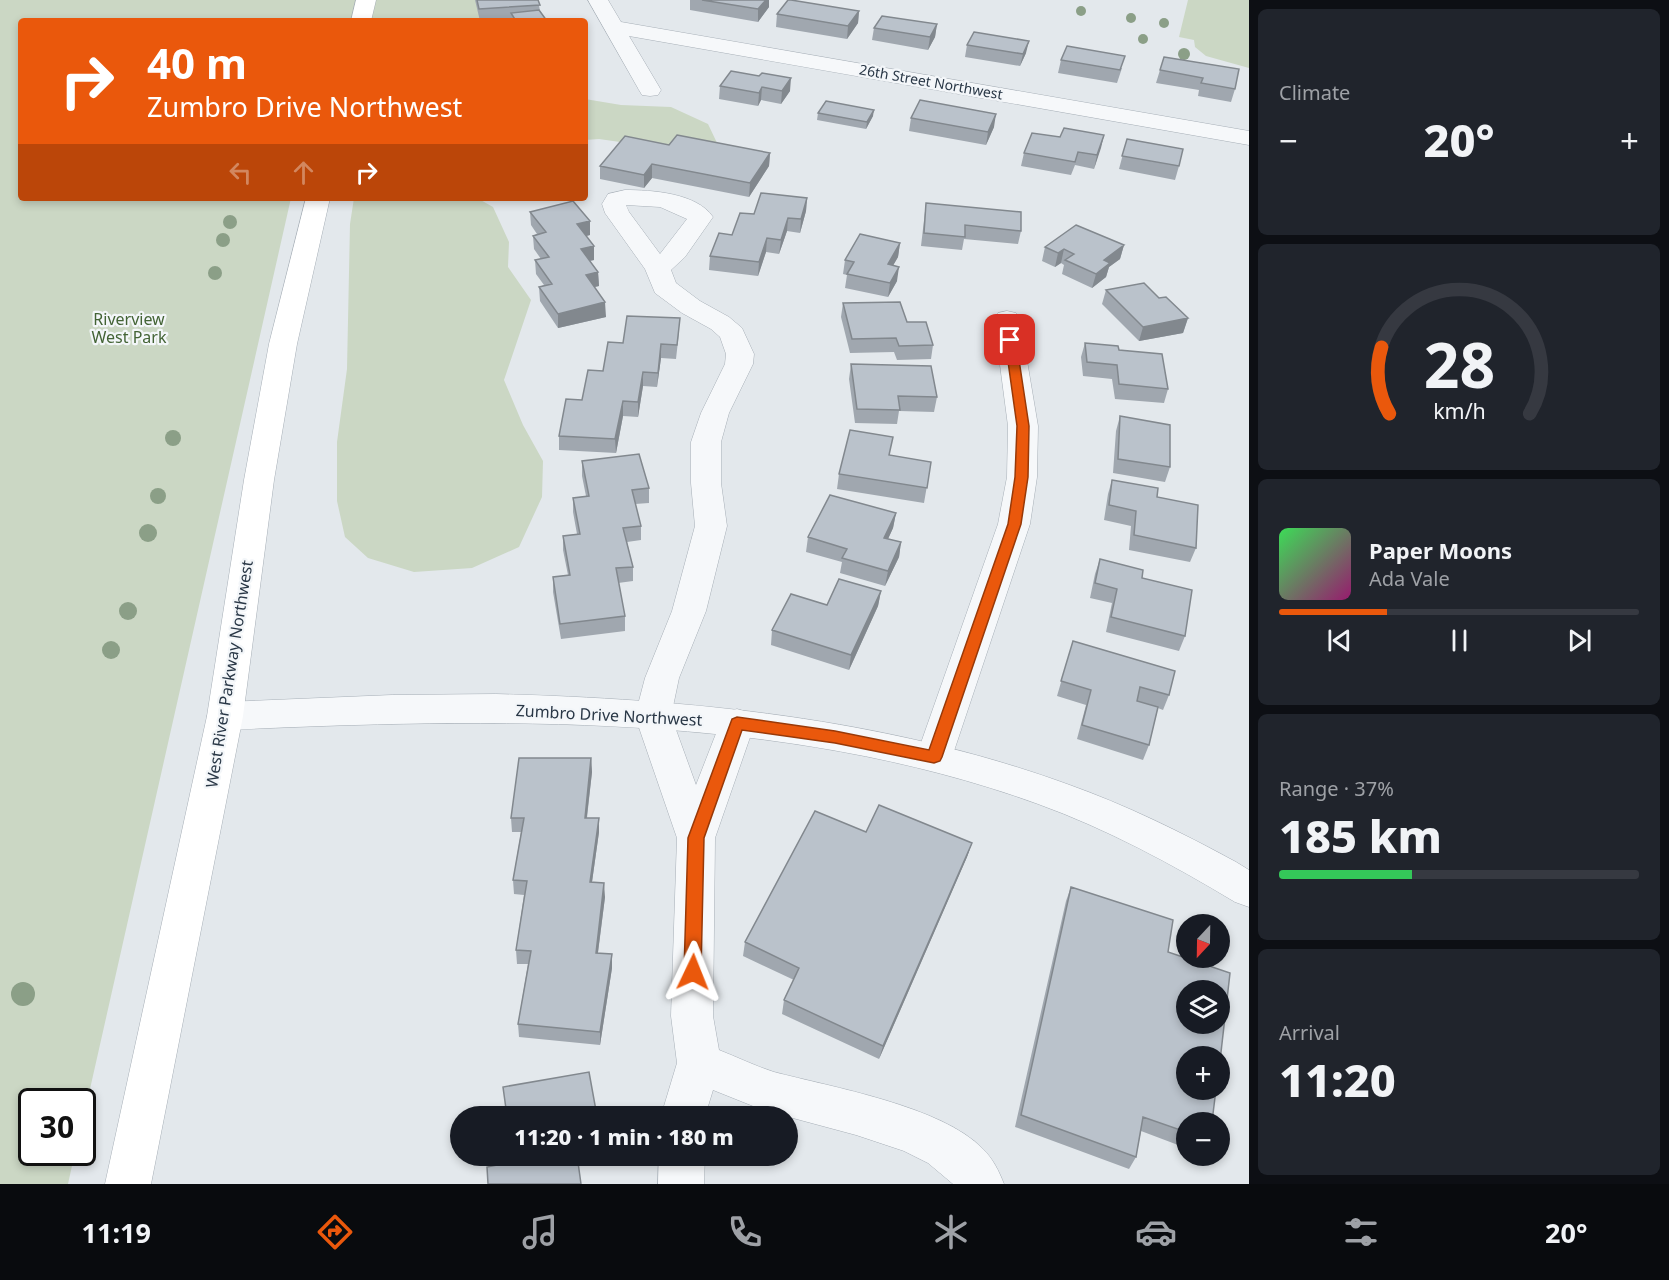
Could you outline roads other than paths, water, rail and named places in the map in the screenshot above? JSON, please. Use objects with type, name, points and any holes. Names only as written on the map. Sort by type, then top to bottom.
[{"type":"main road","points":[[362,18],[366,0]]},
{"type":"main road","name":"West River Parkway Northwest","points":[[128,1184],[225,716],[261,468],[284,344],[317,201]]},
{"type":"street","points":[[598,0],[650,90]]},
{"type":"street","name":"26th Street Northwest","points":[[613,27],[1249,138]]},
{"type":"street","points":[[658,269],[664,287],[720,323],[732,334],[740,354],[739,364],[715,413],[706,442],[706,483],[711,526],[704,561],[689,611],[662,678],[653,716],[696,838]]},
{"type":"street","points":[[934,757],[1014,524],[1022,477],[1023,426],[1007,318]]},
{"type":"street","name":"Zumbro Drive Northwest","points":[[225,716],[448,708],[561,710],[737,723],[835,737],[934,757],[1025,784],[1114,818],[1184,852],[1249,890]]},
{"type":"street","points":[[686,1106],[699,1063],[692,1016],[696,838],[737,723]]},
{"type":"street","points":[[699,1063],[770,1092],[918,1133],[952,1153],[976,1175],[981,1184]]},
{"type":"street","points":[[681,1184],[682,1166]]},
{"type":"park label","name":"Riverview West Park","points":[[129,328]]}]
